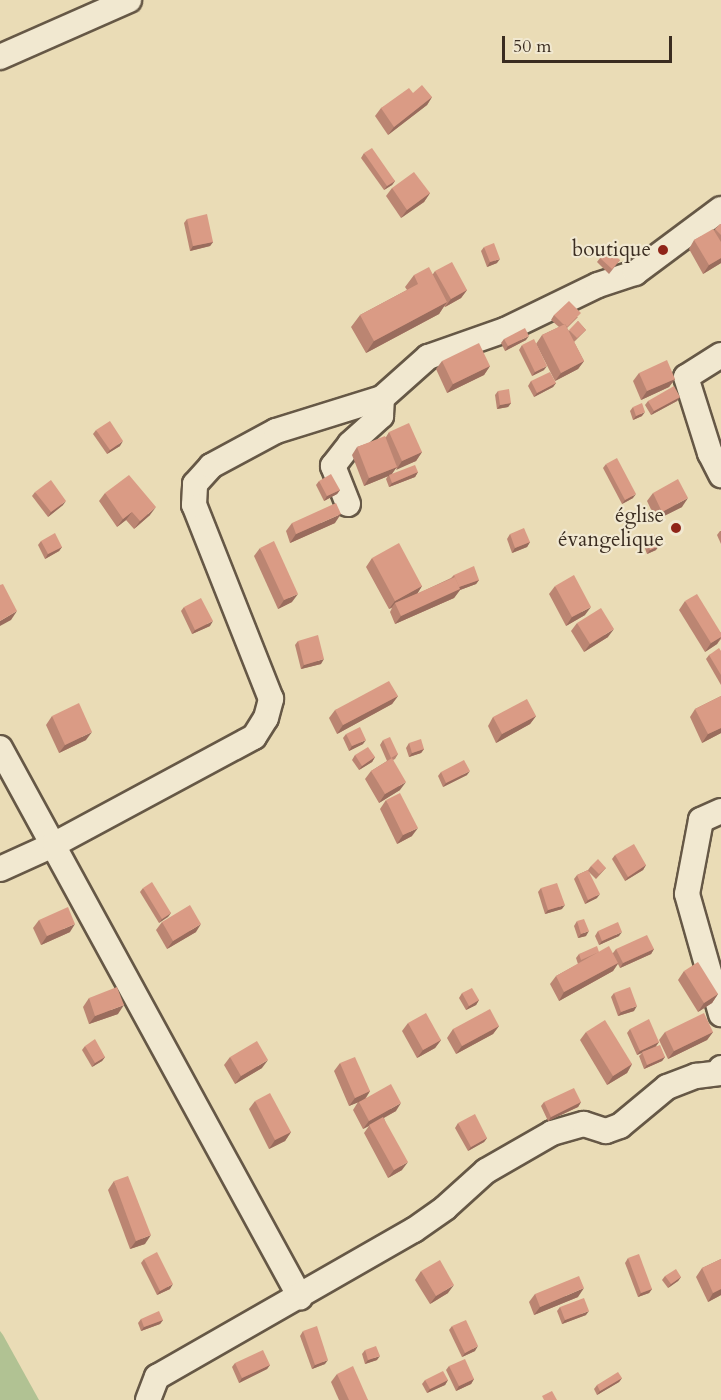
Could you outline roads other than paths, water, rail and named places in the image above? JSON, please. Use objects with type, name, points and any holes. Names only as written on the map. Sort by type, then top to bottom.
[{"type":"street","points":[[0,57],[129,0]]},
{"type":"street","points":[[0,869],[55,844],[254,737],[266,718],[271,699],[194,505],[195,484],[211,466],[276,431],[382,398],[401,377],[428,357],[505,330],[632,270],[721,208]]},
{"type":"street","points":[[721,355],[686,377],[710,453],[721,475]]},
{"type":"street","points":[[348,504],[333,466],[350,444],[381,416],[382,398]]},
{"type":"street","points":[[0,748],[55,844],[300,1297]]},
{"type":"street","points":[[721,811],[701,820],[687,894],[721,1014]]},
{"type":"street","points":[[148,1400],[157,1377],[414,1230],[445,1208],[486,1171],[552,1133],[584,1124],[606,1131],[620,1126],[667,1087],[696,1076],[720,1072],[721,1068]]},
{"type":"place","name":"boutique","points":[[663,250]]},
{"type":"place","name":"église évangelique","points":[[676,528]]}]
